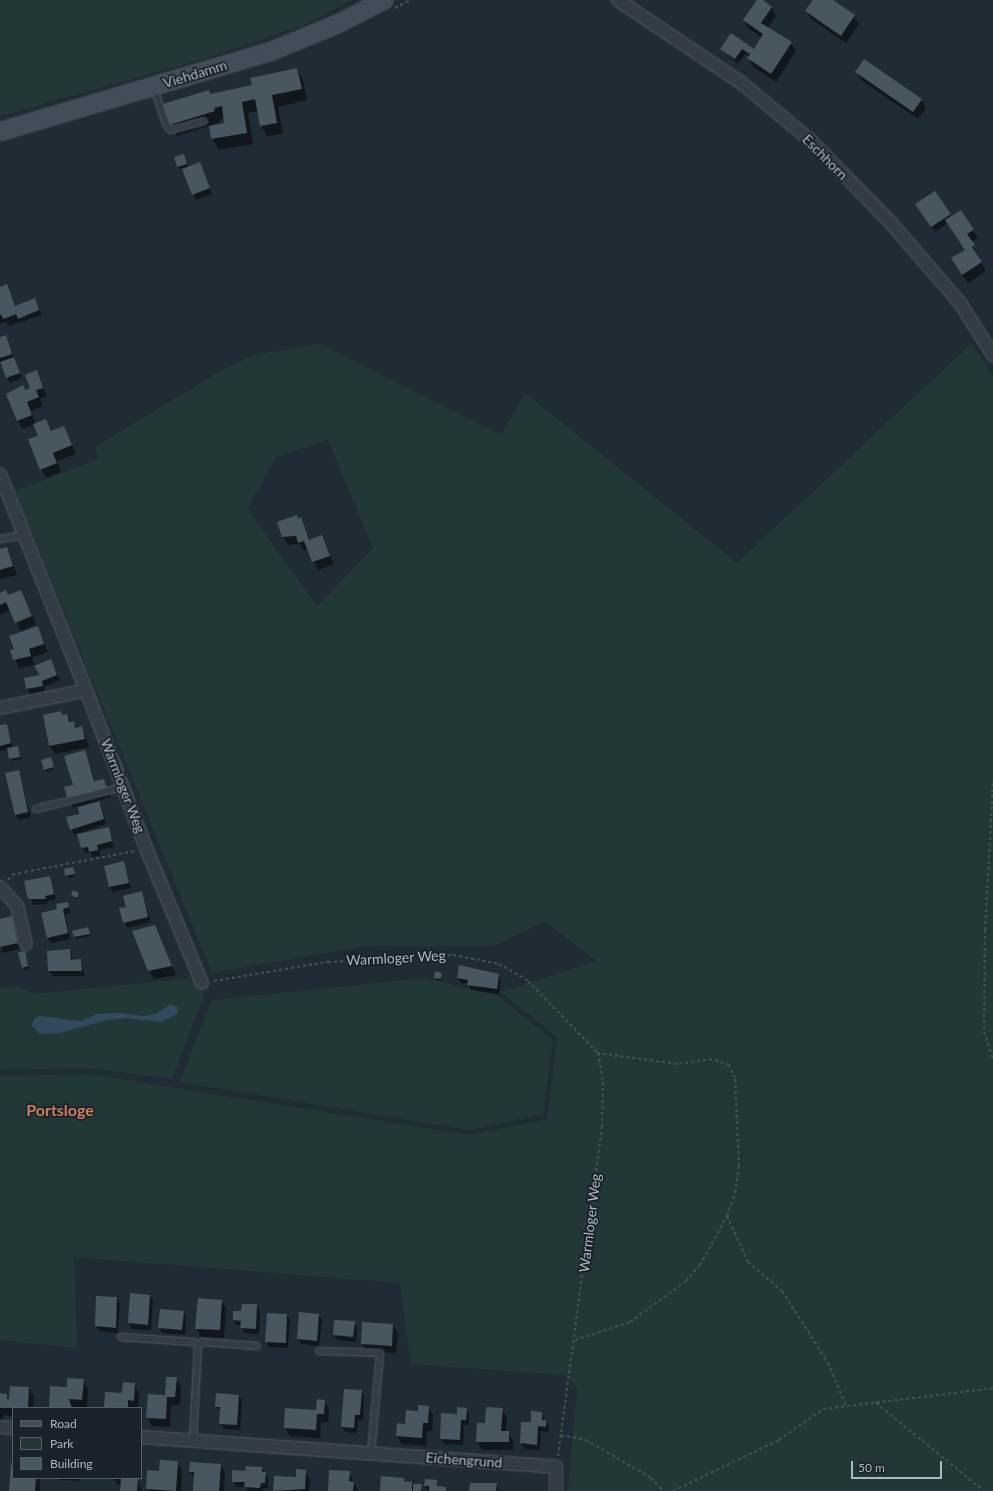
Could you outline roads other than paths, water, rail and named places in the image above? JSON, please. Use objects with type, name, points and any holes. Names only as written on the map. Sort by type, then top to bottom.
[{"type":"main road","name":"Viehdamm","points":[[0,131],[270,51],[338,23],[384,0]]},
{"type":"street","name":"Eschhorn","points":[[618,0],[743,84],[811,140],[891,223],[955,297],[993,355]]},
{"type":"street","name":"Warmloger Weg","points":[[0,474],[86,690],[146,848],[202,983]]},
{"type":"street","points":[[0,708],[86,690]]},
{"type":"street","points":[[2,887],[16,906],[26,944]]},
{"type":"street","points":[[0,1427],[12,1428]]},
{"type":"street","name":"Eichengrund","points":[[142,1437],[556,1467],[556,1491]]},
{"type":"lane","points":[[153,86],[167,126],[171,130],[204,121]]},
{"type":"lane","points":[[0,539],[23,535]]},
{"type":"lane","points":[[36,809],[123,787]]},
{"type":"lane","points":[[121,1337],[193,1342],[198,1345]]},
{"type":"lane","points":[[198,1345],[202,1342],[257,1346]]},
{"type":"lane","points":[[193,1441],[198,1345]]},
{"type":"lane","points":[[319,1351],[380,1353],[371,1454]]},
{"type":"water","points":[[170,1004],[177,1007],[178,1014],[161,1022],[126,1018],[107,1020],[60,1033],[40,1034],[32,1026],[34,1019],[39,1016],[80,1021],[97,1014],[120,1013],[144,1016],[156,1014]]},
{"type":"district","name":"Portsloge","points":[[60,1110]]}]
